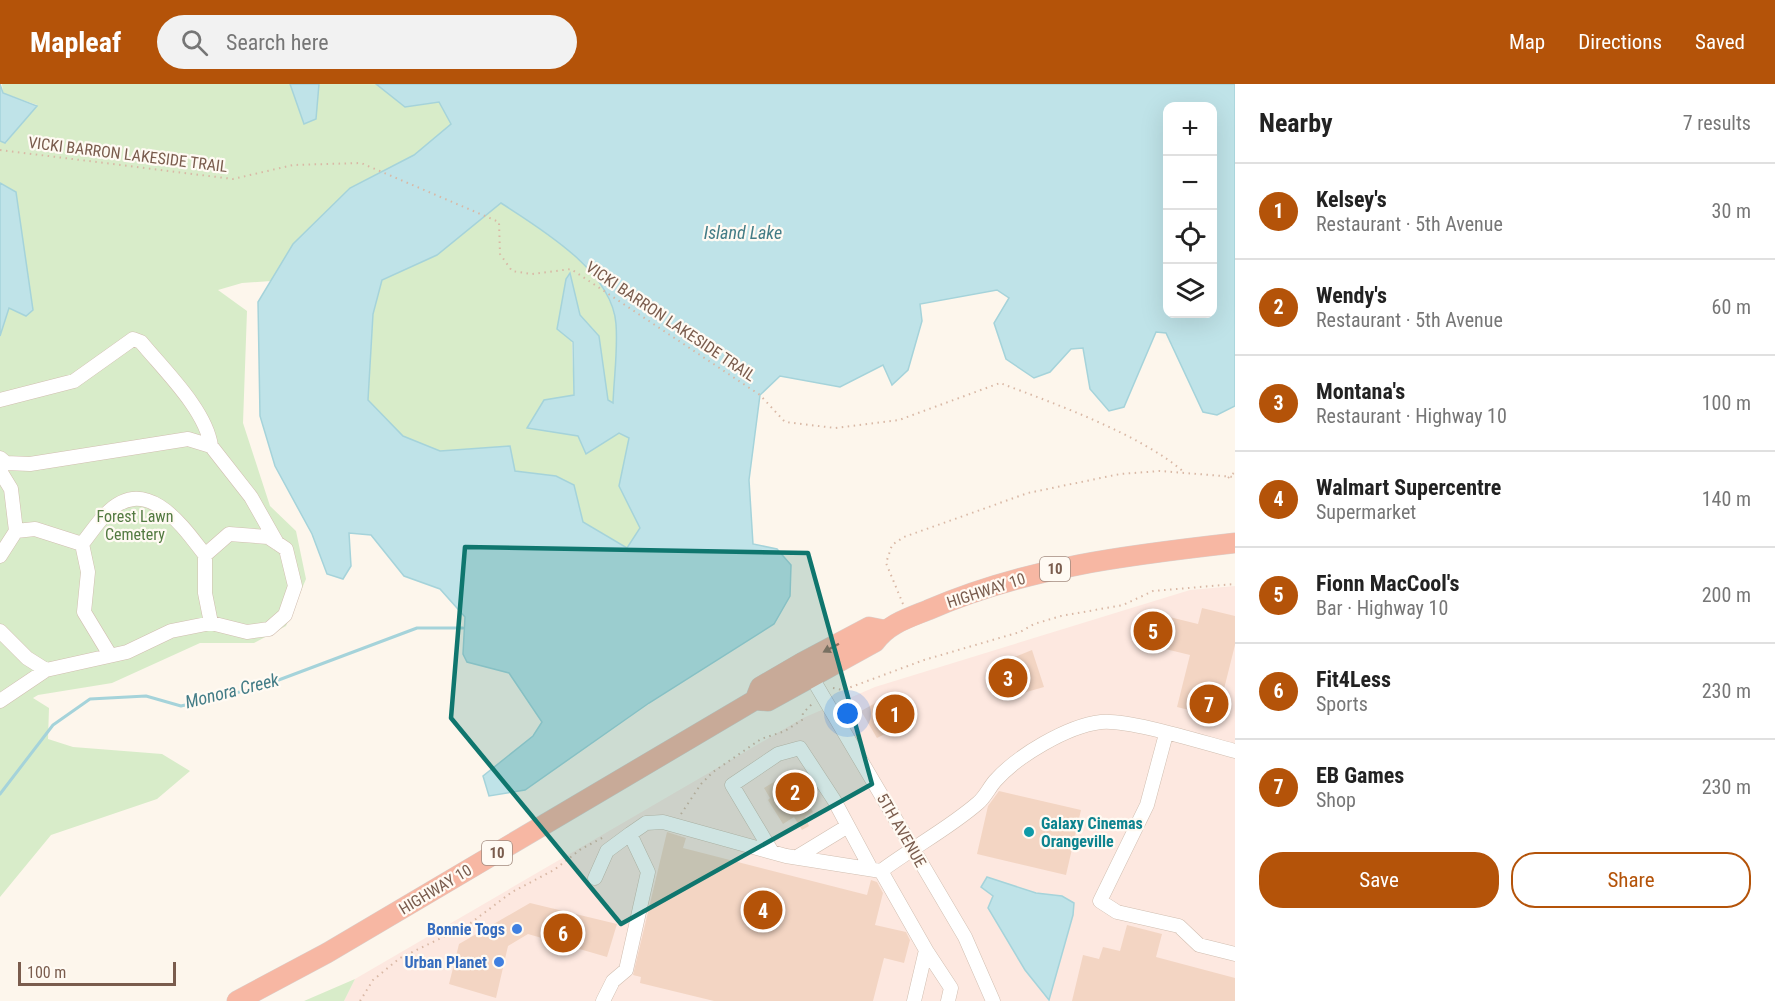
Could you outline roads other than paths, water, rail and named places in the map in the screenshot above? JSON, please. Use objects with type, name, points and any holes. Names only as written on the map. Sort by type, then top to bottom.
[{"type":"highway","name":"HIGHWAY 10","points":[[237,1001],[327,953],[755,700],[768,701],[807,670],[875,642],[884,630],[909,618],[1018,578],[1116,556],[1235,543]]},
{"type":"street","points":[[0,400],[74,381],[133,339],[141,342],[197,411],[209,433],[211,446],[251,497],[278,544]]},
{"type":"street","points":[[0,458],[6,463],[30,464],[189,439],[211,446]]},
{"type":"street","points":[[0,471],[11,489],[16,531],[0,556]]},
{"type":"street","points":[[82,544],[107,513],[128,500],[148,500],[164,508],[179,522],[205,555],[205,593],[211,623]]},
{"type":"street","points":[[16,531],[35,529],[82,544]]},
{"type":"street","points":[[0,701],[46,670],[127,652],[171,631],[211,623],[246,632],[269,629],[285,615],[295,586],[286,549],[268,537],[229,534],[205,555]]},
{"type":"street","points":[[82,544],[88,572],[84,612],[110,655]]},
{"type":"street","points":[[0,632],[27,658],[46,670]]},
{"type":"street","name":"5TH AVENUE","points":[[807,670],[964,937],[993,1001]]},
{"type":"street","points":[[595,878],[607,850],[646,823],[663,822],[772,852],[875,869],[913,849],[980,801],[995,780],[1035,749],[1074,729],[1102,722],[1166,734],[1235,751]]},
{"type":"street","points":[[1166,734],[1147,805],[1100,901],[1117,912],[1179,926],[1199,945],[1235,954]]},
{"type":"street","points":[[772,852],[732,785],[778,754],[800,748],[951,988],[948,1001]]},
{"type":"street","points":[[797,857],[848,826]]},
{"type":"street","points":[[603,1001],[613,981],[626,970],[648,872],[630,834]]},
{"type":"street","points":[[914,1001],[926,950]]},
{"type":"water","points":[[0,84],[3,93],[37,106],[5,143],[0,141]]},
{"type":"water","points":[[290,84],[319,84],[316,119],[304,124]]},
{"type":"water","name":"Island Lake","points":[[376,84],[1235,84],[1235,406],[1217,415],[1203,412],[1166,333],[1156,332],[1124,407],[1109,411],[1090,389],[1083,348],[1071,349],[1050,372],[1034,378],[1006,359],[994,323],[1009,298],[997,290],[920,304],[922,321],[908,370],[892,385],[883,365],[840,387],[780,376],[760,395],[749,480],[753,544],[777,549],[791,565],[790,596],[774,624],[649,703],[525,790],[489,796],[483,776],[533,736],[542,722],[509,673],[467,662],[463,654],[465,617],[440,589],[404,576],[371,535],[349,533],[351,566],[343,579],[327,574],[312,534],[275,466],[260,416],[258,302],[293,244],[350,188],[414,155],[451,124],[439,102],[405,107]],"holes":[[[501,203],[572,253],[602,286],[612,305],[616,324],[616,354],[613,403],[608,400],[599,336],[580,315],[570,273],[566,279],[557,329],[573,342],[574,395],[544,400],[527,428],[578,436],[586,454],[619,433],[629,438],[619,486],[640,528],[627,548],[583,522],[574,485],[556,476],[515,471],[510,446],[440,451],[403,436],[368,400],[373,314],[382,280],[437,255]]]},
{"type":"water","points":[[0,183],[16,192],[33,310],[26,316],[9,308],[0,336]]},
{"type":"water","points":[[987,877],[1036,893],[1062,896],[1074,903],[1073,915],[1049,1000],[1025,970],[988,908],[993,896],[981,887]]},
{"type":"waterway","name":"Monora Creek","points":[[0,794],[53,725],[90,699],[146,696],[181,706],[260,687],[417,628],[463,628]]},
{"type":"place","name":"Fionn MacCool's","points":[[1153,631]]},
{"type":"place","name":"Montana's","points":[[1008,678]]},
{"type":"place","name":"EB Games","points":[[1209,704]]},
{"type":"place","name":"Kelsey's","points":[[895,714]]},
{"type":"place","name":"Wendy's","points":[[795,792]]},
{"type":"place","name":"Galaxy Cinemas Orangeville","points":[[1029,832]]},
{"type":"place","name":"Walmart Supercentre","points":[[763,910]]},
{"type":"place","name":"Bonnie Togs","points":[[517,929]]},
{"type":"place","name":"Fit4Less","points":[[563,933]]},
{"type":"place","name":"Urban Planet","points":[[499,962]]},
{"type":"park label","name":"Forest Lawn Cemetery","points":[[135,525]]}]
